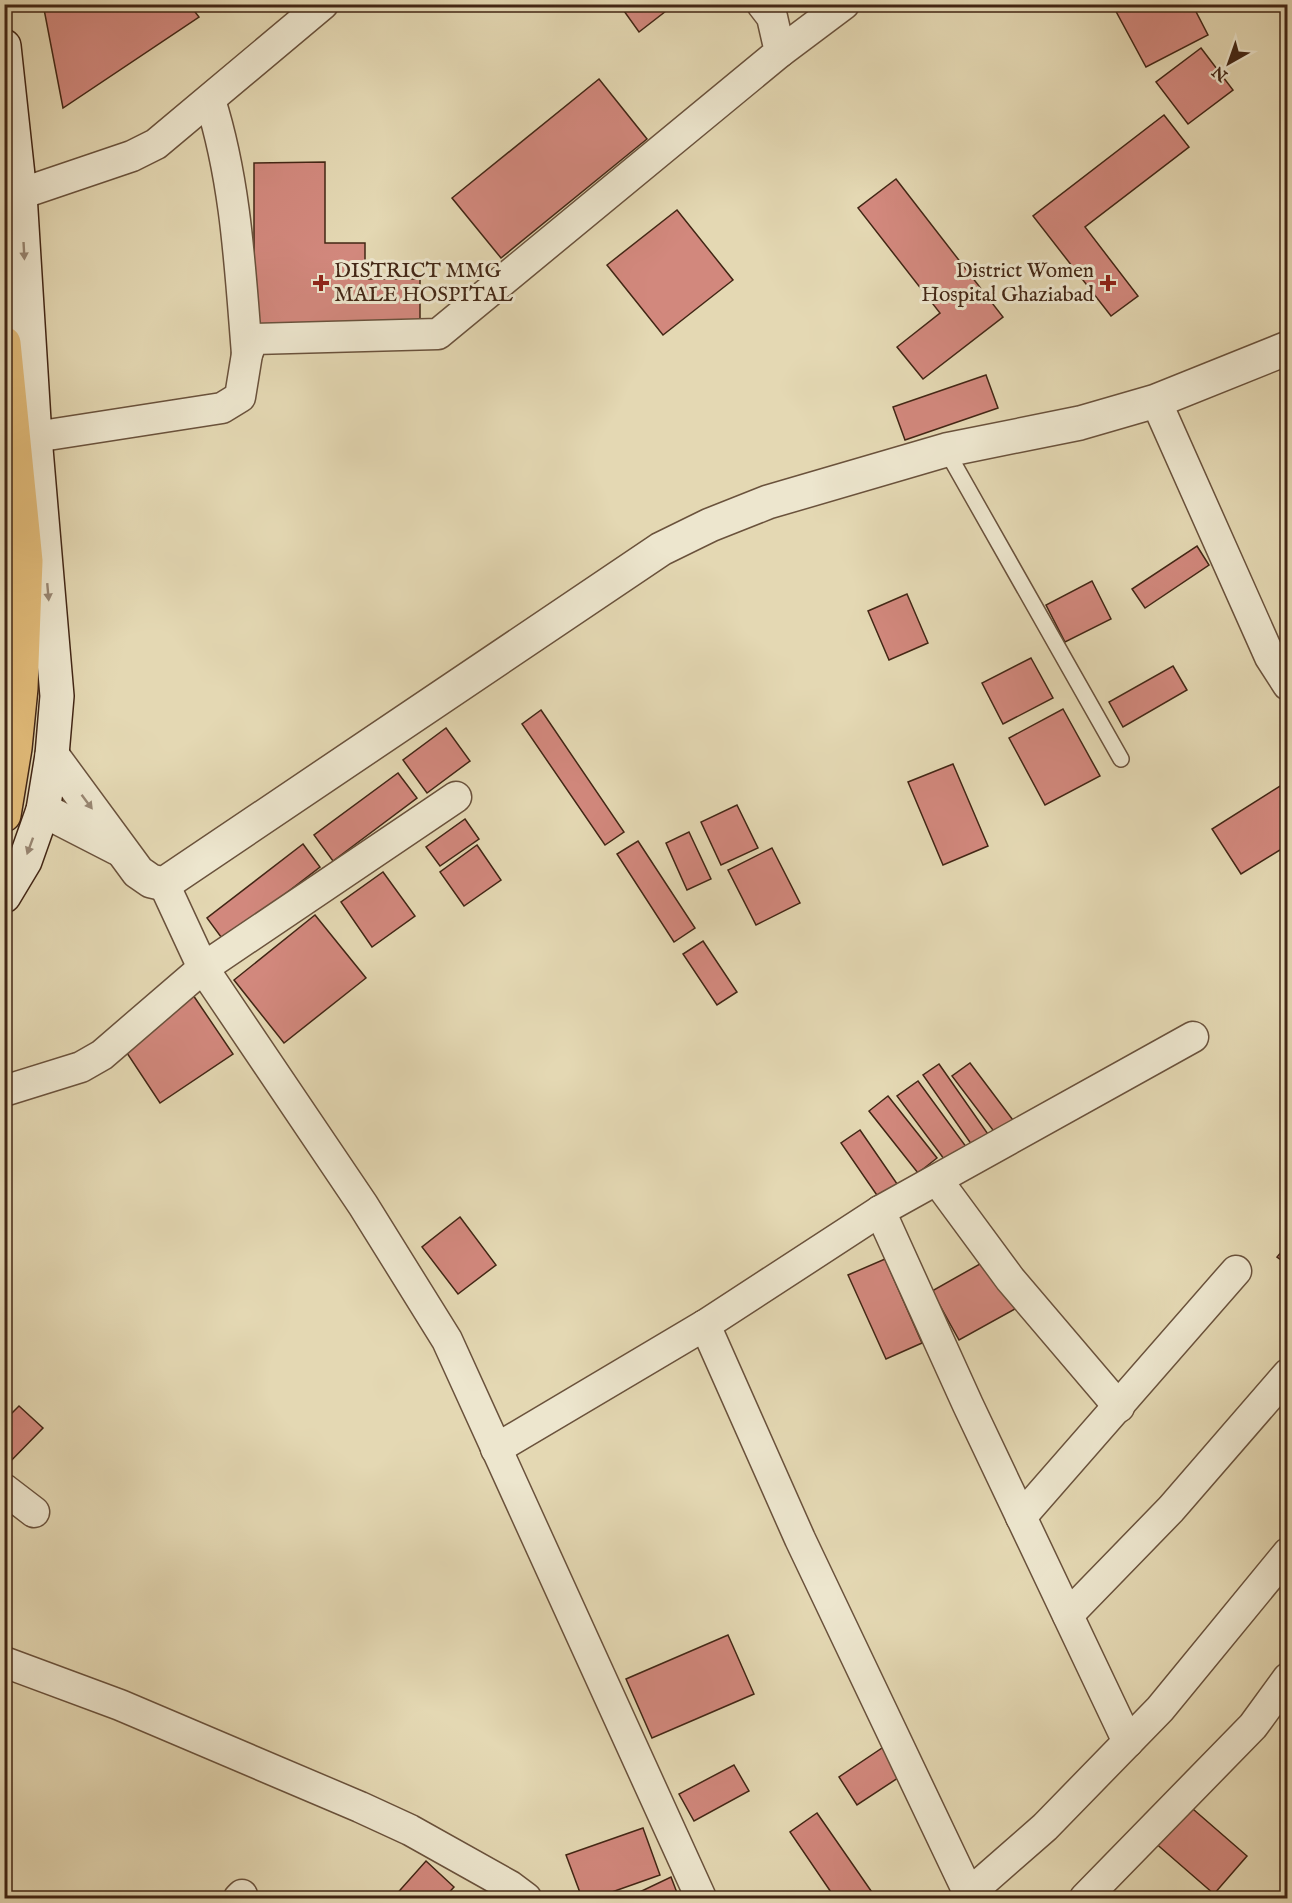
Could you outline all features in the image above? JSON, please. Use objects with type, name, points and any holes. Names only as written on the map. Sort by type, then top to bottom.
[{"type":"highway","points":[[4,343],[26,561],[21,688],[15,748],[4,815]]},
{"type":"street","points":[[12,195],[132,156],[156,144],[323,4]]},
{"type":"street","points":[[762,4],[772,17],[780,52]]},
{"type":"street","points":[[35,437],[222,408],[240,397],[247,354],[253,339],[438,334],[780,52],[844,4]]},
{"type":"street","points":[[4,46],[12,195],[57,696],[52,755],[43,810],[25,861],[4,896]]},
{"type":"street","points":[[210,100],[216,118],[236,220],[247,354]]},
{"type":"street","points":[[52,755],[138,872],[151,882],[164,884],[661,549],[710,525],[768,502],[946,450],[1080,423],[1156,401],[1287,348]]},
{"type":"street","points":[[1156,401],[1265,646],[1287,685]]},
{"type":"street","points":[[4,1091],[81,1067],[102,1055],[204,968],[456,797]]},
{"type":"street","points":[[43,810],[124,851]]},
{"type":"street","points":[[164,884],[204,968],[363,1204],[447,1341],[701,1899]]},
{"type":"street","points":[[496,1449],[705,1325],[880,1211],[1193,1037]]},
{"type":"street","points":[[937,1180],[1010,1279],[1119,1407]]},
{"type":"street","points":[[880,1211],[968,1405],[1128,1742]]},
{"type":"street","points":[[1021,1516],[1236,1271]]},
{"type":"street","points":[[705,1325],[800,1539],[966,1896],[1045,1827],[1160,1709],[1287,1553]]},
{"type":"street","points":[[1068,1615],[1171,1509],[1287,1374]]},
{"type":"street","points":[[4,1488],[34,1512]]},
{"type":"street","points":[[4,1662],[120,1705],[360,1807],[420,1835],[510,1886],[526,1899]]},
{"type":"street","points":[[1085,1899],[1253,1726],[1287,1678]]},
{"type":"lane","points":[[946,450],[1121,759]]},
{"type":"building","points":[[43,4],[189,4],[199,17],[63,108]]},
{"type":"building","points":[[619,4],[675,4],[639,32]]},
{"type":"building","points":[[1112,4],[1192,4],[1208,35],[1146,67]]},
{"type":"building","points":[[1201,48],[1233,90],[1188,124],[1156,82]]},
{"type":"building","points":[[599,79],[647,139],[501,258],[452,198]]},
{"type":"building","points":[[1164,115],[1189,147],[1085,227],[1138,296],[1111,316],[1033,216]]},
{"type":"building","points":[[325,162],[325,243],[365,243],[365,279],[420,279],[420,331],[254,331],[254,163]]},
{"type":"building","points":[[896,179],[1003,317],[923,379],[897,347],[940,313],[858,208]]},
{"type":"building","points":[[677,210],[733,280],[663,335],[607,265]]},
{"type":"building","points":[[986,375],[998,408],[905,440],[893,407]]},
{"type":"building","points":[[1197,546],[1209,565],[1145,608],[1132,589]]},
{"type":"building","points":[[1092,581],[1111,619],[1065,642],[1046,605]]},
{"type":"building","points":[[907,594],[928,643],[889,660],[868,611]]},
{"type":"building","points":[[1031,658],[1053,698],[1003,724],[982,683]]},
{"type":"building","points":[[1173,666],[1187,690],[1123,727],[1109,702]]},
{"type":"building","points":[[1063,709],[1100,776],[1045,805],[1009,738]]},
{"type":"building","points":[[541,710],[624,832],[605,845],[522,724]]},
{"type":"building","points":[[446,728],[470,761],[427,793],[403,760]]},
{"type":"building","points":[[953,764],[988,846],[943,865],[908,782]]},
{"type":"building","points":[[398,773],[417,798],[333,861],[314,835]]},
{"type":"building","points":[[1288,781],[1288,845],[1241,874],[1212,829]]},
{"type":"building","points":[[737,805],[758,848],[721,865],[701,822]]},
{"type":"building","points":[[465,819],[479,839],[440,866],[426,847]]},
{"type":"building","points":[[689,832],[711,879],[687,890],[666,843]]},
{"type":"building","points":[[638,841],[695,928],[674,942],[617,854]]},
{"type":"building","points":[[303,844],[320,867],[224,941],[207,918]]},
{"type":"building","points":[[477,845],[501,880],[464,906],[440,872]]},
{"type":"building","points":[[772,848],[800,903],[756,925],[728,870]]},
{"type":"building","points":[[383,872],[415,916],[372,947],[341,902]]},
{"type":"building","points":[[315,915],[366,978],[284,1043],[234,980]]},
{"type":"building","points":[[703,941],[737,992],[717,1005],[683,954]]},
{"type":"building","points":[[193,995],[233,1054],[160,1103],[121,1044]]},
{"type":"building","points":[[970,1063],[1019,1128],[1002,1142],[952,1076]]},
{"type":"building","points":[[939,1064],[990,1137],[974,1148],[923,1075]]},
{"type":"building","points":[[918,1081],[967,1148],[947,1163],[897,1096]]},
{"type":"building","points":[[888,1096],[937,1158],[918,1173],[869,1111]]},
{"type":"building","points":[[860,1130],[902,1191],[883,1204],[841,1143]]},
{"type":"building","points":[[460,1217],[496,1265],[458,1294],[422,1247]]},
{"type":"building","points":[[1288,1244],[1288,1265],[1277,1257]]},
{"type":"building","points":[[885,1259],[922,1343],[886,1359],[848,1275]]},
{"type":"building","points":[[987,1260],[1015,1309],[959,1340],[932,1291]]},
{"type":"building","points":[[19,1406],[43,1428],[4,1468],[4,1421]]},
{"type":"building","points":[[728,1635],[754,1694],[652,1738],[626,1679]]},
{"type":"building","points":[[888,1744],[907,1772],[857,1805],[839,1777]]},
{"type":"building","points":[[734,1765],[749,1791],[694,1821],[679,1794]]},
{"type":"building","points":[[1186,1803],[1247,1856],[1214,1894],[1153,1841]]},
{"type":"building","points":[[817,1813],[876,1898],[835,1898],[790,1832]]},
{"type":"building","points":[[643,1828],[660,1875],[595,1898],[582,1898],[566,1855]]},
{"type":"building","points":[[426,1861],[454,1887],[444,1898],[393,1898]]},
{"type":"building","points":[[671,1877],[679,1898],[627,1898]]},
{"type":"place","name":"DISTRICT MMG MALE HOSPITAL","points":[[321,283]]},
{"type":"place","name":"District Women Hospital Ghaziabad","points":[[1108,283]]}]
